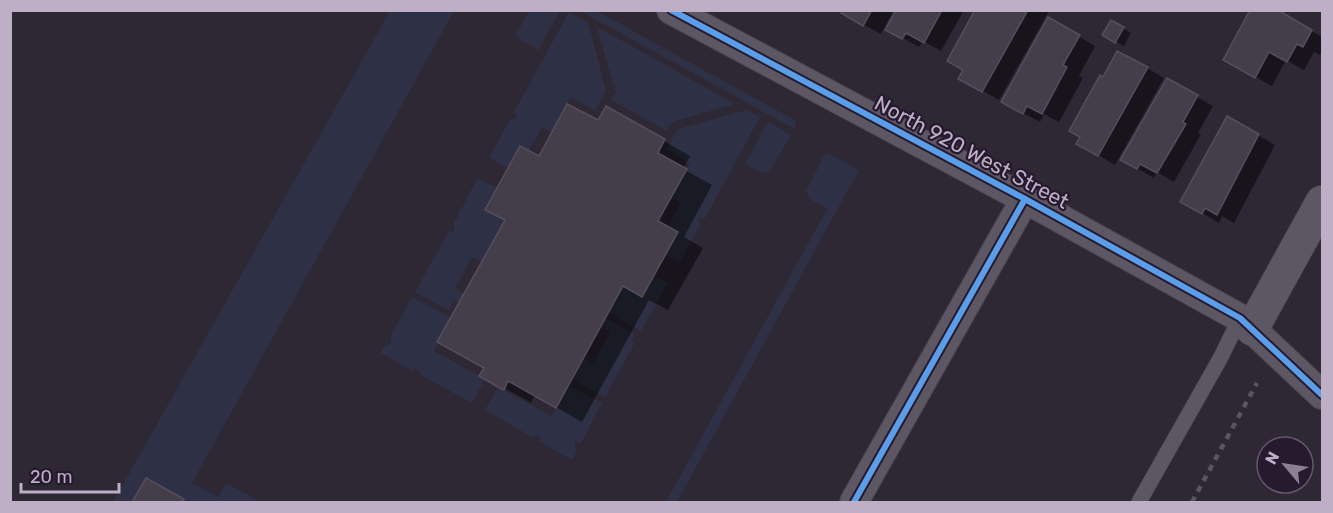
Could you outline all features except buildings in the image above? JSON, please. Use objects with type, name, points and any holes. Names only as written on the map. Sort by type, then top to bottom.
[{"type":"street","name":"North 920 West Street","points":[[671,10],[1025,199],[1246,323],[1323,395]]},
{"type":"street","points":[[854,502],[1025,199]]},
{"type":"street","points":[[1246,323],[1323,202]]},
{"type":"lane","points":[[1139,502],[1246,323]]},
{"type":"shaded area","points":[[390,11],[454,11],[192,483],[218,497],[226,483],[261,502],[113,502]]},
{"type":"shaded area","points":[[529,11],[560,11],[538,50],[520,40],[516,35]]},
{"type":"shaded area","points":[[580,11],[597,11],[796,121],[795,129]]},
{"type":"shaded area","points":[[569,12],[588,22],[606,91],[595,111],[571,97],[552,132],[542,127],[529,151],[520,146],[508,168],[489,158],[510,119],[515,119],[517,116],[514,112]]},
{"type":"shaded area","points":[[596,26],[735,104],[672,122],[667,131],[611,100],[616,92]]},
{"type":"shaded area","points":[[746,110],[760,117],[705,218],[699,217],[698,221],[701,224],[679,263],[665,255],[668,227],[681,203],[672,198],[690,163],[666,149],[678,129]]},
{"type":"shaded area","points":[[768,122],[791,135],[770,171],[762,173],[745,164]]},
{"type":"shaded area","points":[[826,152],[859,170],[677,502],[666,502],[827,209],[810,199],[806,191]]},
{"type":"shaded area","points":[[478,178],[497,188],[486,210],[505,220],[482,262],[472,257],[455,288],[464,294],[459,303],[454,300],[449,310],[415,292],[449,231],[453,232],[455,228],[453,224],[458,213],[467,201],[476,181],[479,181]]},
{"type":"shaded area","points":[[653,275],[668,283],[641,331],[608,312],[623,286],[641,297]]},
{"type":"shaded area","points":[[412,297],[451,318],[434,351],[485,379],[472,403],[419,374],[416,368],[412,371],[381,353],[386,344],[389,345],[392,342],[390,337]]},
{"type":"shaded area","points":[[605,318],[635,334],[631,340],[634,344],[605,397],[572,379],[583,358],[593,363],[610,332],[601,326]]},
{"type":"shaded area","points":[[568,385],[602,403],[581,443],[575,442],[577,450],[572,460],[539,441],[541,438],[539,435],[532,437],[485,410],[498,387],[551,416]]},
{"type":"railway","points":[[1192,502],[1257,383]]},
{"type":"cycle path","points":[[671,10],[1025,199],[1240,318],[1322,395]]},
{"type":"cycle path","points":[[854,502],[1025,199]]}]
